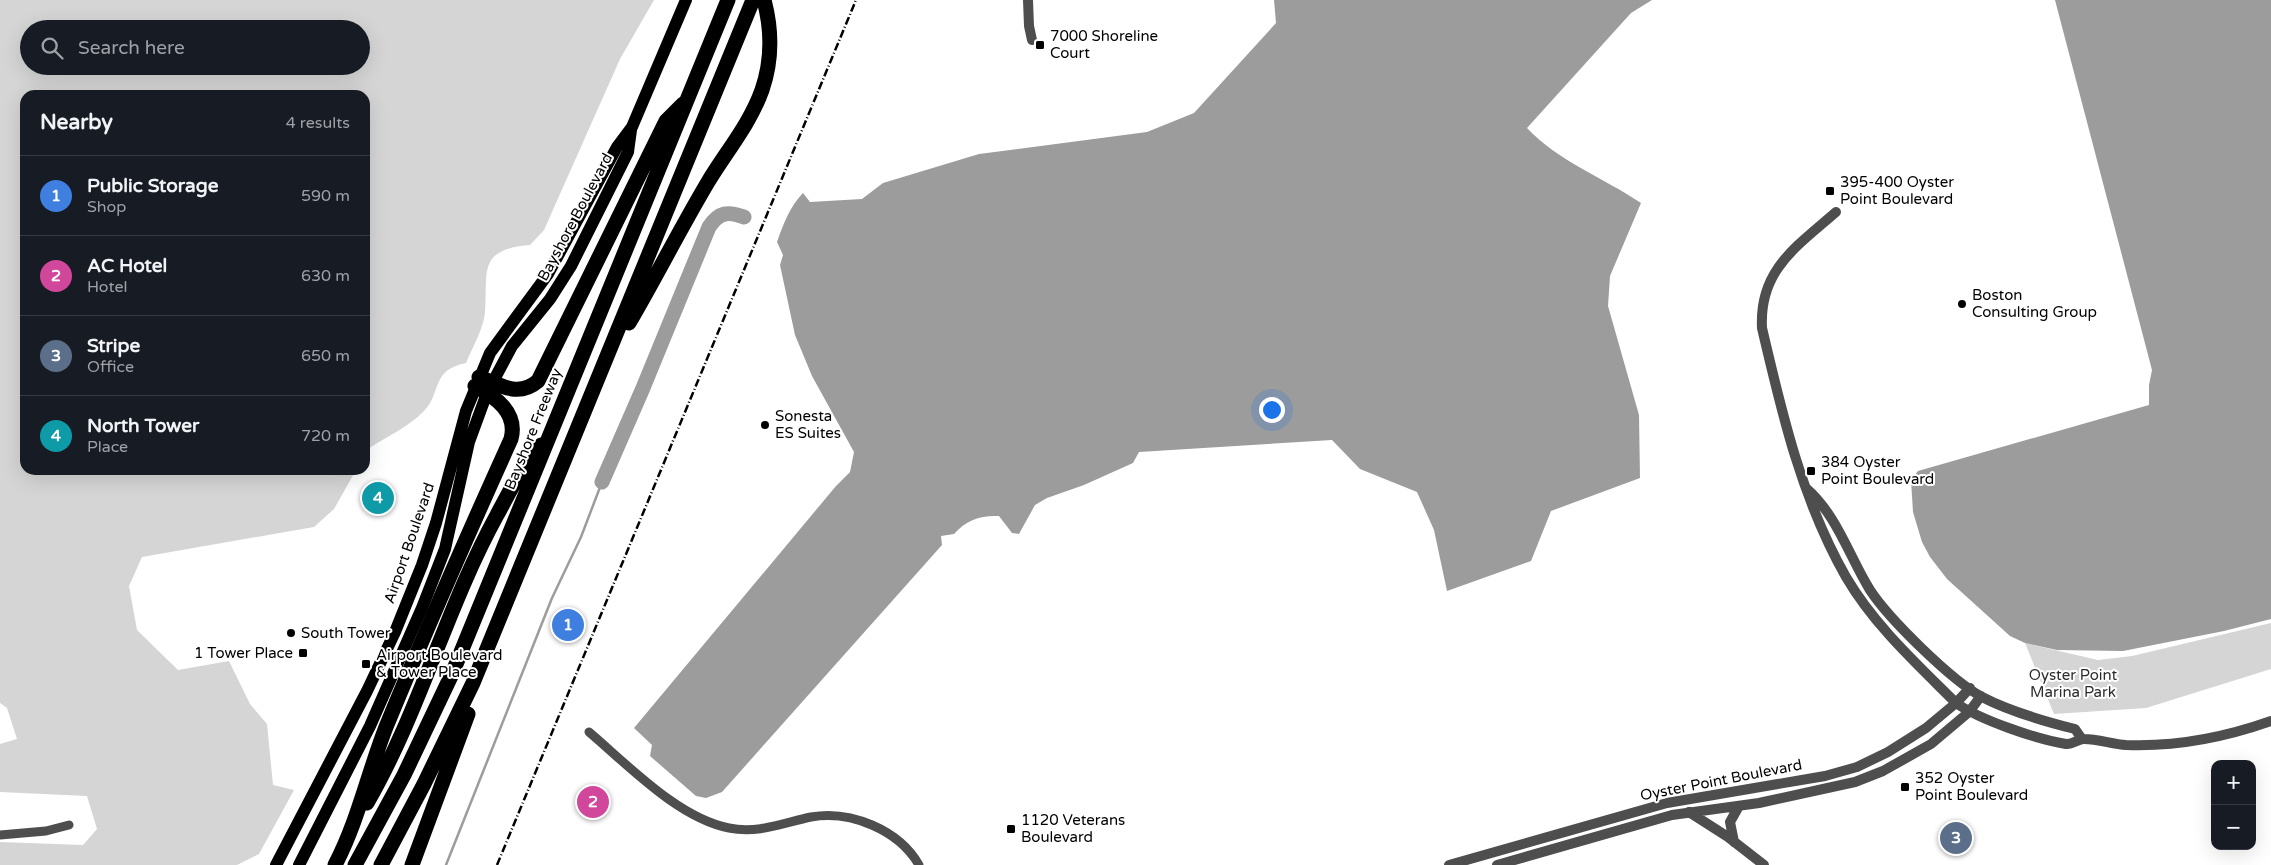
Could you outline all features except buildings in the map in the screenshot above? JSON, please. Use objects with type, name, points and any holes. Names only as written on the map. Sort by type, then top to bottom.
[{"type":"highway","name":"Bayshore Freeway","points":[[355,865],[400,782],[452,674],[728,0]]},
{"type":"highway","points":[[381,865],[424,784],[472,684],[753,0]]},
{"type":"highway","points":[[746,17],[757,0]]},
{"type":"highway","points":[[602,367],[706,186],[751,115],[765,79],[770,42],[764,0]]},
{"type":"highway","points":[[484,384],[515,391],[532,386],[538,381],[666,121],[688,99]]},
{"type":"highway","points":[[336,865],[352,830],[386,727],[451,573],[511,439],[513,430],[509,414],[484,384]]},
{"type":"highway","points":[[327,865],[360,815],[402,736],[456,600],[484,539],[526,461],[549,437]]},
{"type":"highway","points":[[412,865],[540,517]]},
{"type":"main road","name":"Bayshore Boulevard","points":[[484,384],[550,298],[574,260],[628,152],[632,127],[686,0]]},
{"type":"main road","name":"Airport Boulevard","points":[[276,865],[367,691],[395,632],[432,537],[462,424],[484,384]]},
{"type":"main road","name":"Airport Boulevard","points":[[299,865],[370,726],[422,608],[447,542],[484,384]]},
{"type":"street","points":[[1028,0],[1029,26],[1032,40]]},
{"type":"street","points":[[1836,212],[1778,265],[1769,280],[1761,310],[1762,328],[1803,486],[1846,577],[1880,625],[1956,703],[1969,712],[2021,731],[2069,745],[2082,739],[2124,744],[2167,745],[2203,741],[2271,721]]},
{"type":"street","points":[[1803,486],[1827,510],[1852,560],[1869,587],[1896,621],[1939,663],[1982,696],[2030,717],[2075,729],[2082,739]]},
{"type":"street","points":[[1858,594],[1869,587]]},
{"type":"street","name":"Oyster Point Boulevard","points":[[1449,865],[1493,851],[1682,800],[1816,778],[1857,767],[1906,742],[1956,703],[1970,688]]},
{"type":"street","name":"Oyster Point Boulevard","points":[[1497,865],[1619,829],[1689,813],[1739,806],[1840,786],[1883,771],[1931,744],[1969,712],[1982,696]]},
{"type":"street","points":[[590,732],[663,795],[683,809],[705,820],[728,828],[747,830],[771,828],[813,817],[834,816],[855,819],[890,835],[904,846],[920,865]]},
{"type":"street","points":[[1682,800],[1689,813],[1734,842],[1764,865]]},
{"type":"street","points":[[1734,842],[1730,822],[1739,806]]},
{"type":"street","points":[[0,835],[46,831],[69,824]]},
{"type":"green space","points":[[0,0],[654,0],[620,59],[544,230],[530,245],[513,247],[493,257],[487,274],[484,318],[466,363],[455,366],[447,371],[438,383],[433,398],[423,412],[404,427],[370,448],[370,90],[20,90],[20,475],[353,475],[334,509],[314,527],[142,557],[129,586],[137,630],[178,670],[229,661],[250,704],[267,724],[273,785],[294,790],[259,854],[237,865],[0,865],[0,842],[83,845],[97,829],[87,796],[0,792],[0,744],[17,739],[7,708],[0,703]]},
{"type":"green space","name":"Oyster Point Marina Park","points":[[2271,623],[2271,669],[2146,708],[2054,714],[2025,643],[2098,660],[2132,656]]},
{"type":"shaded area","points":[[1274,0],[1652,0],[1631,13],[1527,128],[1539,140],[1567,160],[1641,203],[1610,276],[1608,306],[1639,415],[1640,478],[1551,511],[1531,561],[1447,591],[1434,530],[1417,492],[1360,469],[1332,440],[1139,452],[1133,463],[1084,485],[1047,498],[1035,505],[1019,534],[1012,533],[999,516],[992,516],[974,519],[954,534],[941,536],[942,545],[722,792],[706,798],[696,796],[650,756],[652,745],[634,728],[836,486],[850,472],[854,452],[812,376],[795,335],[780,265],[783,255],[777,242],[784,222],[794,204],[803,193],[810,202],[862,199],[883,183],[979,154],[1147,132],[1194,113],[1276,23]]},
{"type":"shaded area","points":[[2055,0],[2271,0],[2271,619],[2224,631],[2123,651],[2057,650],[2025,643],[2010,636],[1947,579],[1930,557],[1922,542],[1913,512],[1911,480],[1918,471],[2149,405],[2149,385],[2152,370]]},
{"type":"waterway","points":[[602,482],[709,227],[716,218],[724,214],[744,217]]},
{"type":"waterway","points":[[446,865],[552,598],[581,537],[602,482]]},
{"type":"railway","points":[[497,865],[856,0]]},
{"type":"place","name":"7000 Shoreline Court","points":[[1040,45]]},
{"type":"place","name":"395-400 Oyster Point Boulevard","points":[[1830,191]]},
{"type":"place","name":"Boston Consulting Group","points":[[1962,304]]},
{"type":"place","name":"Sonesta ES Suites","points":[[765,425]]},
{"type":"place","name":"384 Oyster Point Boulevard","points":[[1811,471]]},
{"type":"place","name":"North Tower","points":[[378,498]]},
{"type":"place","name":"Public Storage","points":[[568,625]]},
{"type":"place","name":"South Tower","points":[[291,633]]},
{"type":"place","name":"1 Tower Place","points":[[303,653]]},
{"type":"place","name":"Airport Boulevard & Tower Place","points":[[366,664]]},
{"type":"place","name":"352 Oyster Point Boulevard","points":[[1905,787]]},
{"type":"place","name":"AC Hotel","points":[[593,802]]},
{"type":"place","name":"1120 Veterans Boulevard","points":[[1011,829]]},
{"type":"place","name":"Stripe","points":[[1956,838]]}]
